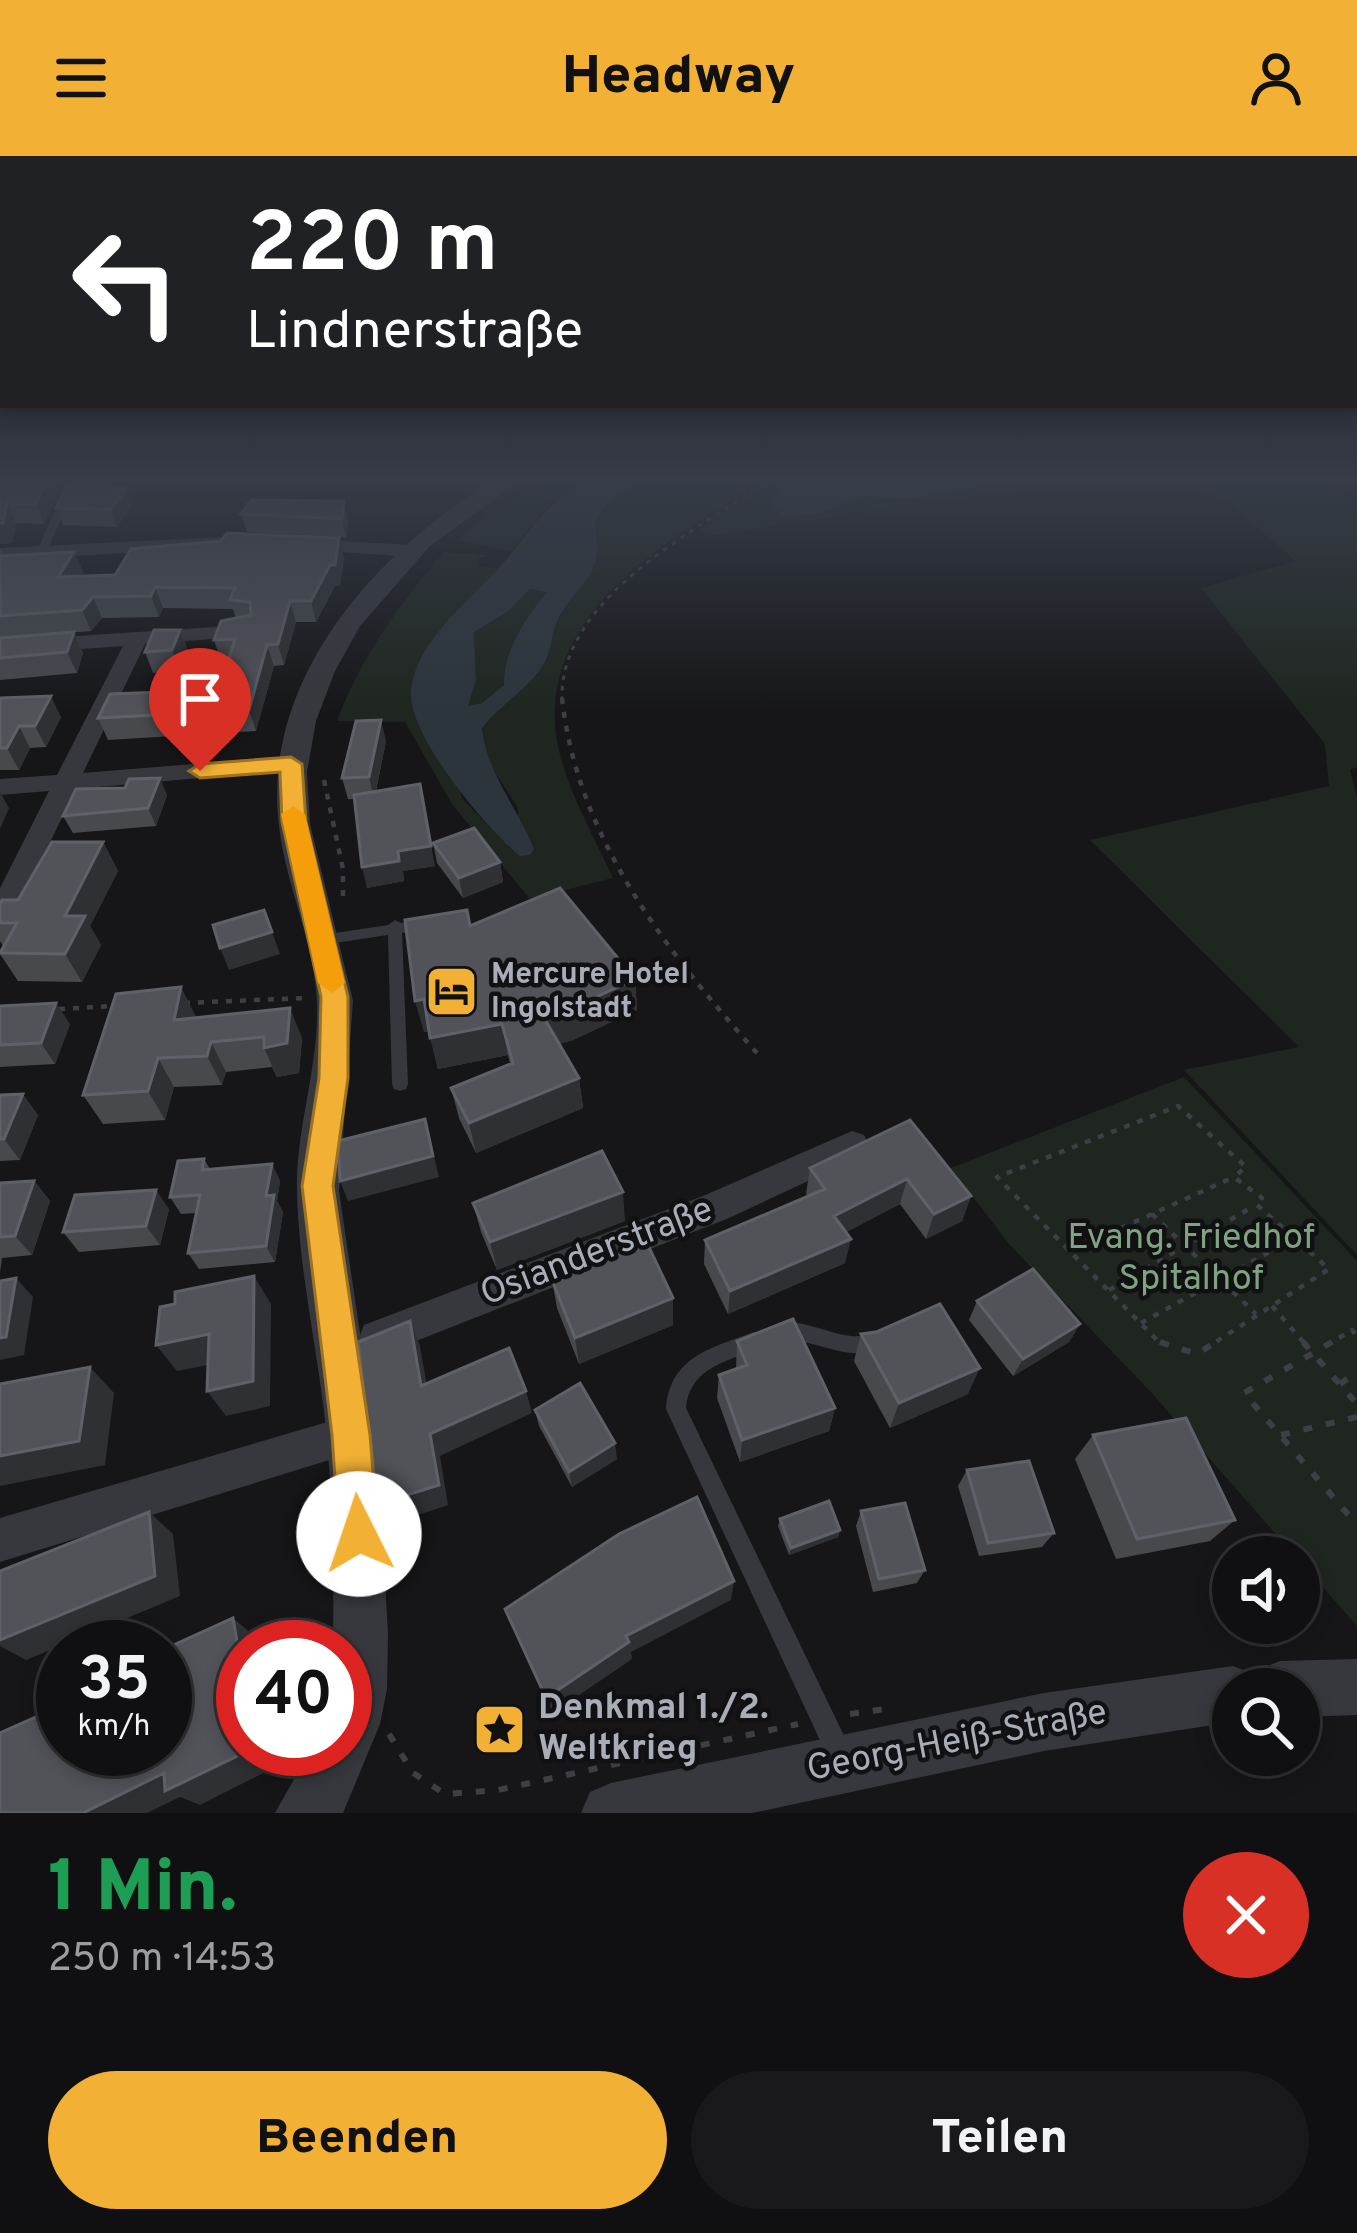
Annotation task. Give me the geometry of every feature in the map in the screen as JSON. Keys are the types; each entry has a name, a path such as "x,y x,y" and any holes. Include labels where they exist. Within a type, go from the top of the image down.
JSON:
{"street":[{"path":"360,1620 351,1435 317,1186 334,1078 334,997 294,822 291,764 314,680 356,618 405,559"},
{"path":"0,648 245,632"},
{"path":"0,916 137,639"},
{"path":"0,787 291,764"},
{"name":"Osianderstraße","path":"339,1354 716,1207 852,1145"},
{"path":"0,1540 351,1435"},
{"path":"1320,1688 1357,1688"},
{"name":"Georg-Heiß-Straße","path":"611,1813 833,1741 1044,1722 1212,1697"}],"lane":[{"path":"322,940 395,925 439,923"},
{"path":"395,925 400,1084"},
{"path":"833,1741 676,1409 674,1390 685,1373 789,1330 844,1346 866,1346 888,1338"}],"path":[{"path":"659,559 592,615 571,646 562,686 566,749 586,801 625,877 685,969 757,1052"},
{"path":"167,1004 334,997"},
{"path":"48,1009 119,1006"},
{"path":"1070,1251 1234,1177 1246,1167 1178,1106 998,1177 1141,1324 1158,1341 1197,1354 1329,1269 1256,1204"},
{"path":"1108,1290 1262,1198 1234,1177"},
{"path":"1152,1214 1257,1315"},
{"path":"1141,1324 1294,1238"},
{"path":"1272,1306 1357,1404"},
{"path":"1357,1336 1352,1330 1244,1393 1357,1525"},
{"path":"1340,1384 1357,1372"},
{"path":"1281,1435 1357,1418"},
{"path":"372,1774 413,1773 445,1794 833,1741"}],"green space":[{"path":"438,559 478,559 476,567 499,568 430,642 462,798 513,851 518,808 485,757 482,727 542,667 558,621 595,559 647,559 588,618 567,655 556,696 561,759 613,878 530,899 452,804 405,722 337,721 383,632"},
{"path":"1357,559 1357,767 1350,770 1357,797 1357,1255 1184,1070 1299,1047 1090,840 1329,786 1325,744 1201,588 1296,561"},
{"path":"530,589 548,592 517,635 507,659 504,685 482,703 467,707 476,680 474,632 509,611"},
{"name":"Evang. Friedhof Spitalhof","path":"1184,1077 1357,1261 1357,1626 1320,1584 1320,1536 1278,1536 1149,1390 1009,1244 951,1168"}],"shaded area":[{"path":"506,559 596,559 558,620 542,667 482,728 496,775 534,849 530,855 520,856 470,803 435,755 413,708 411,690 422,656 443,626","holes":["530,589 547,592 511,647 504,685 482,703 468,706 476,680 474,632 509,611"]}],"building":[{"path":"0,559 69,559 58,577 115,575 125,559 336,559 311,601 290,601 278,644 267,645 249,710 98,718 110,694 191,691 193,685 221,683 235,639 214,640 221,621 251,615 250,602 230,600 235,588 155,587 151,596 93,597 82,610 0,616"},
{"path":"154,630 180,630 172,650 145,652"},
{"path":"74,632 67,652 0,658 0,638"},
{"path":"51,696 35,726 19,726 7,748 0,748 0,698"},
{"path":"381,720 369,777 342,778 356,721"},
{"path":"160,778 148,808 63,816 76,789 125,788 129,779"},
{"path":"420,784 431,846 398,851 399,861 362,867 354,795"},
{"path":"474,828 500,862 459,878 433,843"},
{"path":"52,842 103,842 65,916 85,916 65,954 0,953 17,923 0,923 0,904 18,900"},
{"path":"560,888 635,979 543,1016 579,1078 469,1123 451,1088 513,1063 502,1024 430,1038 424,999 415,1001 405,920 467,910 470,926"},
{"path":"264,910 272,932 220,948 213,925"},
{"path":"181,987 174,1020 290,1008 287,1043 264,1048 264,1037 211,1042 207,1056 158,1058 148,1091 83,1095 116,994"},
{"path":"56,1003 41,1043 0,1045 0,1006"},
{"path":"23,1094 4,1139 0,1139 0,1095"},
{"path":"425,1119 433,1156 340,1181 338,1141"},
{"path":"910,1120 971,1196 934,1214 907,1179 834,1216 851,1239 730,1291 705,1240 825,1189 810,1168"},
{"path":"602,1151 623,1192 490,1242 473,1203"},
{"path":"204,1159 202,1170 272,1164 266,1196 274,1195 266,1246 188,1253 200,1195 170,1197 178,1161"},
{"path":"34,1181 15,1236 0,1237 0,1183"},
{"path":"156,1190 146,1226 63,1232 75,1195"},
{"path":"647,1243 673,1298 575,1338 552,1280"},
{"path":"1033,1269 1080,1324 1023,1359 977,1301"},
{"path":"254,1276 253,1381 207,1391 209,1334 156,1345 160,1307 175,1304 175,1292"},
{"path":"16,1278 6,1337 0,1338 0,1281"},
{"path":"940,1304 980,1368 899,1403 861,1334"},
{"path":"793,1319 835,1408 742,1440 719,1375 747,1365 737,1341"},
{"path":"410,1321 421,1386 509,1348 526,1391 430,1434 439,1485 378,1504 358,1342"},
{"path":"90,1367 79,1441 0,1456 0,1384"},
{"path":"580,1383 615,1443 569,1472 535,1410"},
{"path":"1186,1418 1235,1520 1137,1539 1093,1435"},
{"path":"1029,1461 1054,1533 988,1543 967,1470"},
{"path":"697,1497 734,1581 626,1636 629,1642 546,1698 505,1609 619,1534"},
{"path":"829,1501 840,1530 791,1548 780,1519"},
{"path":"905,1503 925,1570 879,1579 861,1511"},
{"path":"149,1512 155,1576 48,1620 36,1620 36,1625 0,1640 0,1571"},
{"path":"216,1626 216,1766 165,1791 164,1776 192,1776 192,1637"},
{"path":"36,1717 36,1776 158,1776 83,1813 0,1813 0,1733"}],"slow traffic":[{"path":"293,814 332,983"}],"place":[{"name":"Mercure Hotel Ingolstadt","path":"452,992"},
{"name":"Denkmal 1./2. Weltkrieg","path":"499,1730"}],"route":[{"path":"200,771 291,764 294,822 334,997 334,1078 317,1186 351,1435 359,1534"}]}
